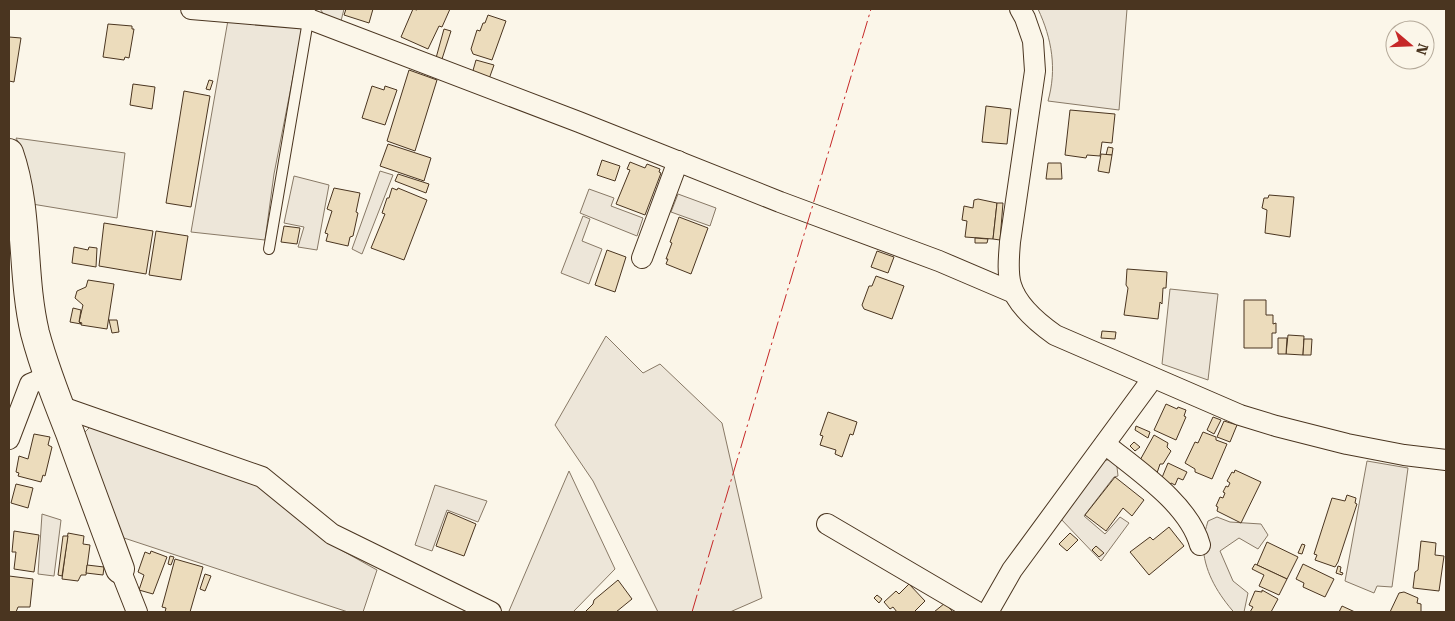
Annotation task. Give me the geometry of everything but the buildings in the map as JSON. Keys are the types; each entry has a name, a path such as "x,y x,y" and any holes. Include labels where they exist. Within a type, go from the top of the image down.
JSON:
{"street":[{"path":"190,9 310,14 780,202 938,261 1014,293"},
{"path":"1020,9 1033,41 1034,71 1010,242 1009,275 1014,293 1030,314 1055,335 1240,415 1347,444 1404,455 1446,460"},
{"path":"9,153 19,192 30,306 36,333 59,406 137,612"},
{"path":"642,258 678,161"},
{"path":"9,439 30,384 49,376"},
{"path":"988,612 1012,570 1153,378"},
{"path":"59,406 262,477 332,534 491,612"},
{"path":"1105,444 1144,475 1180,510 1196,534 1200,545"},
{"path":"827,524 976,612"}],"lane":[{"path":"269,249 310,14"}],"shaded area":[{"path":"320,9 344,9 341,21 325,16"},
{"path":"1038,9 1127,9 1119,110 1048,101 1051,89 1052,54 1047,32"},
{"path":"228,20 303,26 274,174 265,240 191,232"},
{"path":"16,138 125,153 117,218 32,204 23,152"},
{"path":"380,171 393,175 362,254 352,249"},
{"path":"294,176 329,185 317,250 298,247 304,227 284,223"},
{"path":"589,189 614,198 611,206 643,218 637,236 580,213"},
{"path":"678,194 716,208 710,226 671,212"},
{"path":"583,216 590,219 582,241 602,249 589,284 561,273"},
{"path":"1170,289 1218,294 1208,380 1162,364"},
{"path":"606,336 643,373 660,364 722,423 762,598 730,612 658,612 593,481 555,425"},
{"path":"93,424 260,486 325,541 377,570 363,612 348,612 121,537 84,433"},
{"path":"1111,459 1117,467 1118,476 1114,477 1084,516 1105,534 1120,517 1129,523 1101,561 1060,518 1103,461"},
{"path":"1367,461 1408,468 1392,587 1377,586 1374,593 1345,581"},
{"path":"569,471 615,569 573,612 509,611"},
{"path":"435,485 487,501 478,522 447,510 432,551 415,545"},
{"path":"42,514 61,520 54,576 38,574"},
{"path":"1217,517 1230,522 1261,524 1268,535 1258,549 1239,538 1220,551 1233,581 1248,593 1244,612 1234,612 1216,588 1208,572 1203,545 1208,521"}],"power":[{"path":"692,612 871,9"}]}
